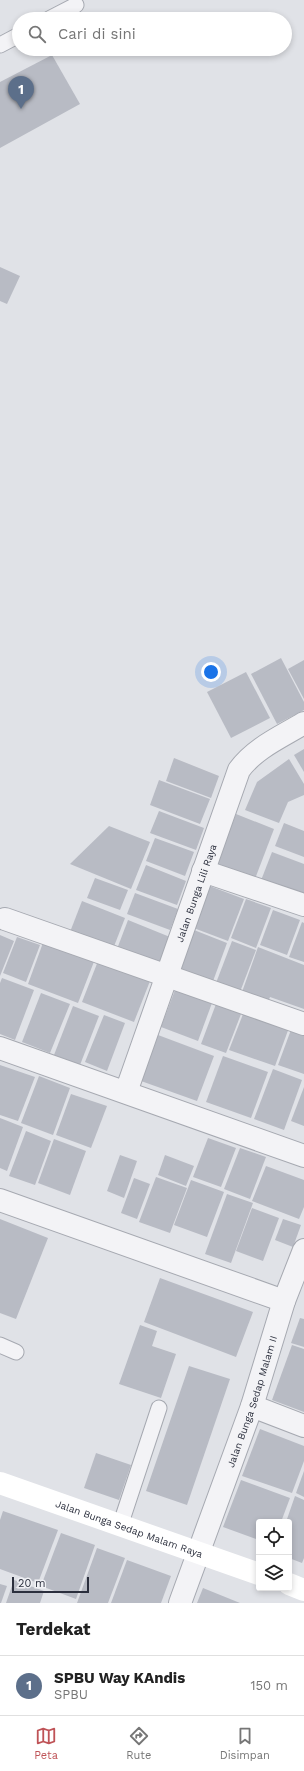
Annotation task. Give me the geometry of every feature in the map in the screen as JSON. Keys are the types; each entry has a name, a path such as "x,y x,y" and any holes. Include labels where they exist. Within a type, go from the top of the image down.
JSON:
{"street":[{"name":"Jalan Bunga Lili Raya","path":"126,1092 239,770 246,761 257,752 304,723"},
{"path":"203,871 304,905"},
{"path":"5,919 304,1024"},
{"path":"0,1048 304,1156"},
{"path":"0,1200 284,1302"},
{"name":"Jalan Bunga Sedap Malam II","path":"180,1603 252,1406 284,1302 304,1250"},
{"path":"252,1406 304,1426"},
{"name":"Jalan Bunga Sedap Malam Raya","path":"0,1483 256,1573"},
{"path":"292,1585 304,1590"}],"lane":[{"path":"63,12 76,5"},
{"path":"0,45 12,39"},
{"path":"0,1345 16,1352"},
{"path":"120,1526 159,1408"}],"building":[{"path":"53,56 80,104 0,148 0,82"},
{"path":"0,267 20,276 7,304 0,301"},
{"path":"281,658 304,702 304,710 277,724 251,674"},
{"path":"304,660 304,699 288,669"},
{"path":"246,672 270,718 231,738 207,692"},
{"path":"304,749 304,772 294,755"},
{"path":"174,758 219,776 211,798 166,781"},
{"path":"289,759 304,784 304,795 288,802 279,823 245,810 257,782"},
{"path":"159,780 210,799 200,824 150,805"},
{"path":"159,811 204,828 196,850 150,833"},
{"path":"236,814 274,829 253,884 215,869"},
{"path":"284,823 304,831 304,857 275,846"},
{"path":"109,826 150,842 131,889 70,864"},
{"path":"155,838 194,852 185,876 146,861"},
{"path":"272,852 304,864 304,894 260,883"},
{"path":"146,865 186,881 177,905 136,890"},
{"path":"95,878 128,890 120,910 87,898"},
{"path":"207,885 244,899 228,941 191,927"},
{"path":"135,893 178,909 170,930 127,914"},
{"path":"246,899 271,908 256,948 231,938"},
{"path":"82,901 125,918 113,949 70,932"},
{"path":"273,910 300,920 287,955 260,945"},
{"path":"128,920 170,937 159,965 117,949"},
{"path":"302,922 304,923 304,962 289,957"},
{"path":"194,930 227,943 212,984 179,971"},
{"path":"0,935 14,941 0,976"},
{"path":"17,937 40,945 26,982 3,973"},
{"path":"44,940 95,959 78,1003 28,984"},
{"path":"232,941 256,950 240,992 216,983"},
{"path":"258,947 304,965 304,1009 270,997 268,1002 242,992"},
{"path":"98,961 150,981 134,1022 82,1002"},
{"path":"2,978 34,990 15,1040 0,1034 0,983"},
{"path":"175,990 212,1003 198,1041 161,1027"},
{"path":"41,993 70,1004 50,1053 22,1042"},
{"path":"216,1004 241,1014 226,1053 201,1044"},
{"path":"73,1006 99,1016 80,1065 54,1055"},
{"path":"245,1009 290,1025 275,1066 229,1050"},
{"path":"104,1015 125,1023 107,1071 85,1062"},
{"path":"292,1027 304,1031 304,1074 278,1065"},
{"path":"158,1035 214,1056 197,1101 141,1081"},
{"path":"223,1056 268,1072 251,1118 206,1102"},
{"path":"0,1065 35,1077 18,1121 0,1115"},
{"path":"273,1069 302,1080 284,1130 254,1119"},
{"path":"39,1076 70,1088 53,1135 21,1123"},
{"path":"304,1087 304,1126 291,1121"},
{"path":"71,1094 107,1106 91,1148 56,1135"},
{"path":"0,1118 23,1127 7,1171 0,1168"},
{"path":"26,1131 51,1141 35,1185 9,1176"},
{"path":"208,1138 236,1148 221,1187 193,1177"},
{"path":"54,1139 86,1151 70,1195 38,1183"},
{"path":"240,1148 266,1157 250,1199 224,1189"},
{"path":"120,1155 137,1161 124,1198 107,1191"},
{"path":"165,1155 194,1166 186,1186 158,1175"},
{"path":"266,1166 304,1180 304,1207 299,1219 252,1201"},
{"path":"156,1177 187,1188 170,1233 139,1222"},
{"path":"134,1178 150,1184 137,1219 121,1213"},
{"path":"191,1180 224,1192 207,1237 174,1225"},
{"path":"227,1194 253,1203 231,1263 205,1254"},
{"path":"252,1208 279,1218 263,1261 236,1251"},
{"path":"0,1219 48,1238 16,1319 0,1313"},
{"path":"283,1219 301,1225 293,1247 275,1240"},
{"path":"160,1278 253,1312 236,1357 144,1322"},
{"path":"300,1318 304,1319 304,1347 291,1343"},
{"path":"140,1325 157,1331 152,1346 176,1354 161,1398 119,1384"},
{"path":"292,1345 304,1349 304,1412 272,1400"},
{"path":"189,1366 230,1379 187,1505 146,1491"},
{"path":"260,1429 304,1446 304,1461 292,1493 242,1476"},
{"path":"96,1453 131,1465 119,1500 84,1488"},
{"path":"304,1471 304,1497 296,1493"},
{"path":"241,1480 290,1498 282,1519 256,1519 256,1539 223,1527"},
{"path":"295,1496 304,1500 304,1558 302,1563 292,1559 292,1519 287,1519"},
{"path":"3,1511 58,1530 38,1583 0,1569 0,1520"},
{"path":"61,1533 95,1545 76,1599 41,1586"},
{"path":"97,1548 125,1558 108,1603 77,1603"},
{"path":"127,1560 171,1576 161,1603 111,1603"},
{"path":"14,1580 44,1591 40,1603 6,1603"},
{"path":"0,1584 7,1586 1,1603 0,1603"},
{"path":"203,1588 240,1603 197,1603"}],"place":[{"name":"SPBU Way KAndis","path":"21,109"}]}
